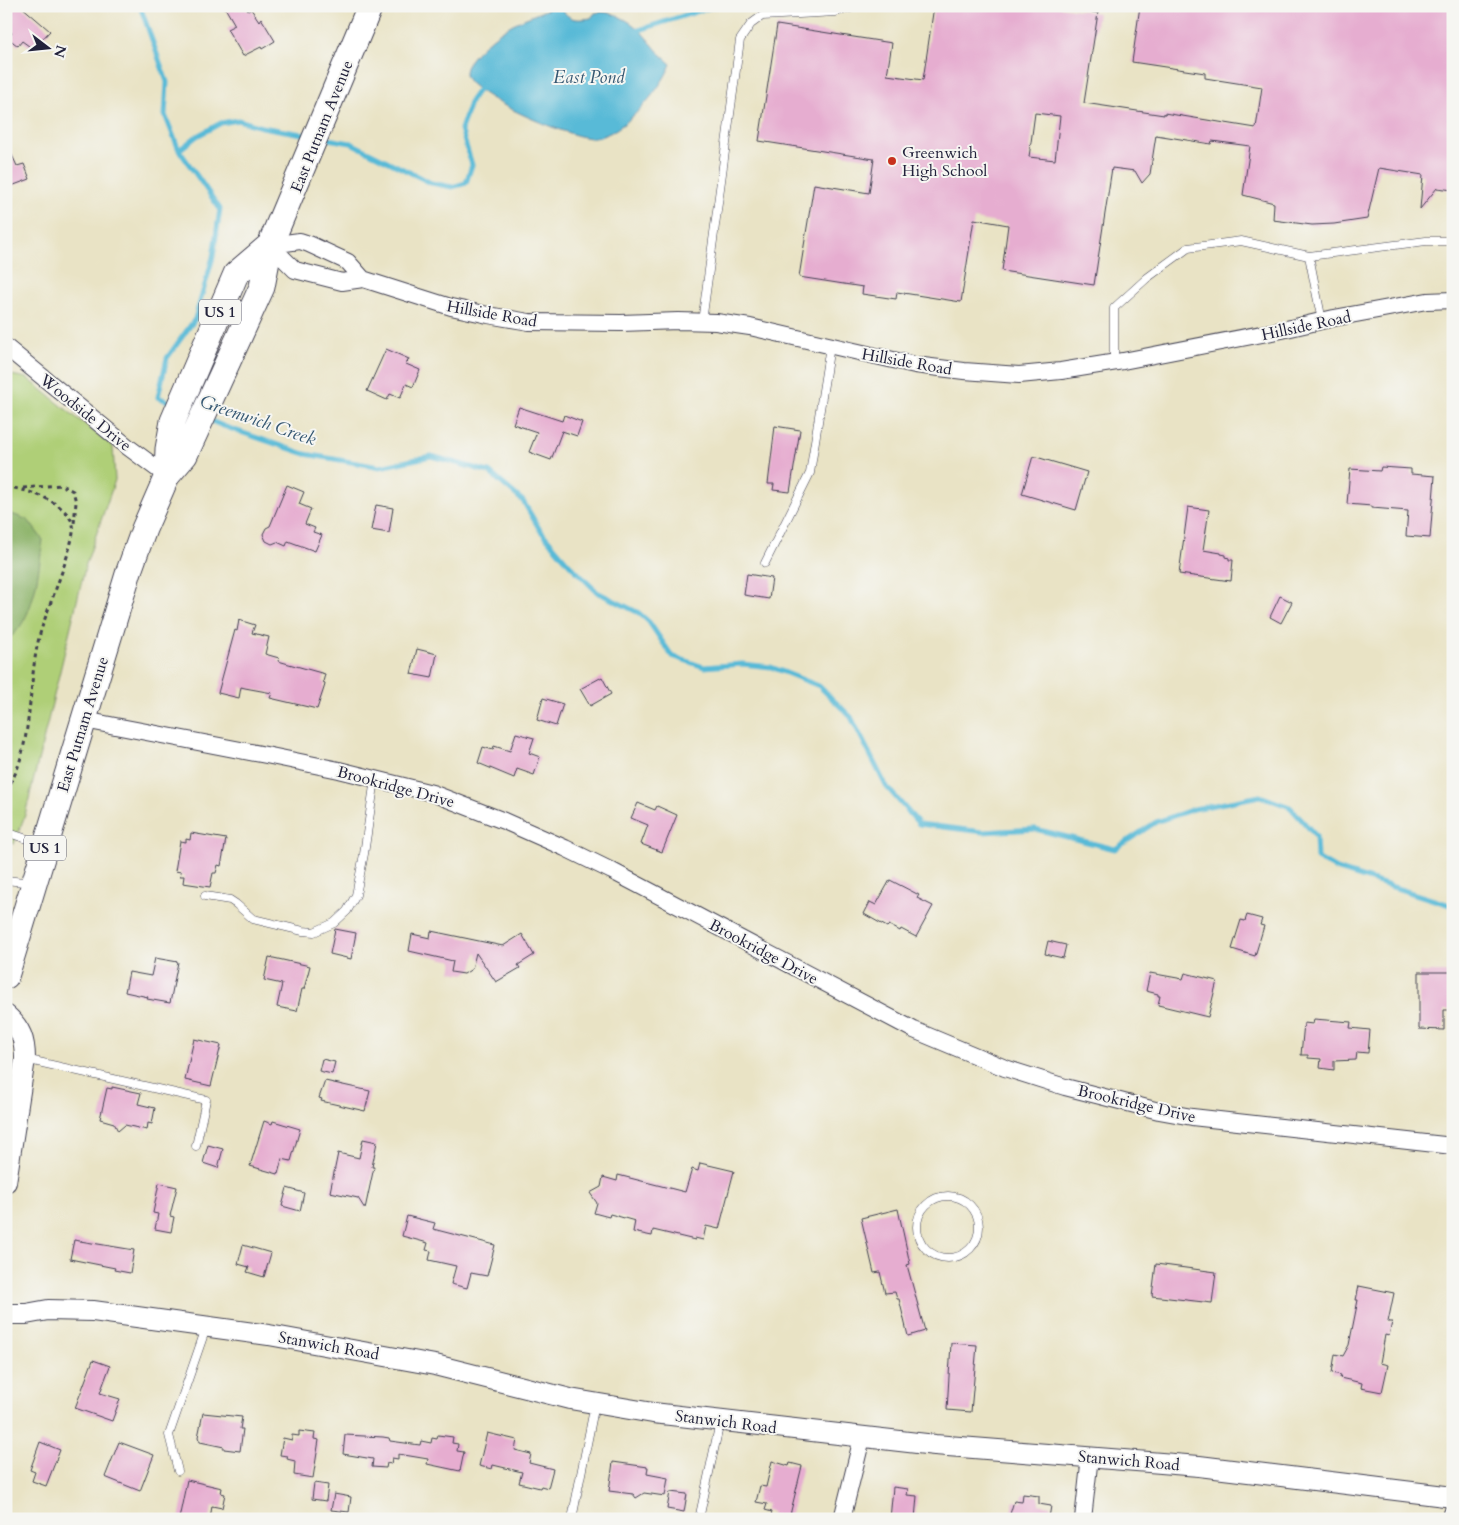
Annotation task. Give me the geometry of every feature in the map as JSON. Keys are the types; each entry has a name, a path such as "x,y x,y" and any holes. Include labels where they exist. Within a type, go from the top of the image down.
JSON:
{"main road":[{"name":"East Putnam Avenue","path":"6,976 129,571 144,530 167,476 185,455 262,287 270,245 302,173 370,6"},
{"name":"East Putnam Avenue","path":"167,476 168,449 173,421 236,274 270,245"}],"street":[{"name":"Hillside Road","path":"270,245 300,241 348,262 363,279"},
{"name":"Hillside Road","path":"270,245 295,270 342,282 363,279 451,307 529,322 702,322 750,327 916,365 1019,375 1061,371 1114,362 1322,321 1427,302 1453,300"},
{"name":"Woodside Drive","path":"6,347 128,447 167,476"},
{"name":"Brookridge Drive","path":"84,720 266,755 375,779 465,805 565,848 621,876 914,1030 1005,1068 1159,1111 1192,1117 1453,1146"},
{"path":"6,1015 23,1037 25,1046 25,1059 6,1182"},
{"name":"Stanwich Road","path":"6,1314 26,1314 48,1310 109,1312 278,1336 403,1359 595,1404 862,1438 1207,1467 1453,1497"},
{"path":"842,1519 862,1438"},
{"path":"1083,1519 1090,1456"},
{"path":"1450,1519 1453,1511"}],"lane":[{"path":"702,322 740,40 751,24 762,16 836,12 858,6"},
{"path":"1114,362 1114,308 1147,278 1188,248 1241,241 1309,256 1426,241 1453,240"},
{"path":"1309,256 1322,321"},
{"path":"765,563 810,473 830,346"},
{"path":"205,896 230,900 253,919 303,931 314,932 334,923 347,911 356,895 375,779"},
{"path":"6,832 46,846"},
{"path":"6,880 35,883"},
{"path":"25,1059 206,1100 196,1146"},
{"path":"955,1197 964,1200 971,1207 979,1224 979,1234 975,1243 961,1256 942,1258 933,1254 920,1240 918,1221 921,1212 928,1204 936,1199 955,1197"},
{"path":"178,1472 169,1435 207,1326"},
{"path":"572,1519 595,1404"},
{"path":"699,1519 720,1420"}],"path":[{"path":"6,790 14,779 21,757 39,636 69,549 74,530 76,502 73,491 61,485 54,484 20,489"},
{"path":"6,487 20,489 41,496 54,503 73,523 74,530"}],"green space":[{"path":"6,374 27,378 113,447 115,480 86,564 25,815 14,844 6,842"},
{"path":"6,512 28,520 43,540 37,581 29,609 16,632 6,640"}],"water":[{"name":"East Pond","path":"555,6 562,8 567,15 574,19 591,18 595,13 601,12 628,21 640,30 671,64 659,86 640,110 617,129 605,135 594,138 582,137 544,124 501,104 483,93 470,83 465,74 470,60 492,38 513,24"}],"building":[{"path":"6,6 21,6 50,31 33,49 22,41 18,46 8,38 12,33 6,28 8,18"},
{"path":"224,6 245,6 248,11 251,9 259,21 261,18 275,41 262,49 261,47 243,56 227,29 235,25"},
{"path":"934,6 1055,6 1098,13 1084,103 1164,115 1164,113 1256,128 1262,87 1205,78 1205,73 1132,62 1140,6 1453,6 1453,190 1437,188 1420,209 1423,175 1379,168 1367,219 1312,225 1273,220 1274,203 1243,195 1250,146 1212,141 1211,144 1156,135 1150,174 1142,183 1135,171 1112,168 1094,285 1002,271 1008,225 974,219 961,302 897,292 896,299 862,294 863,287 799,277 814,184 869,193 874,159 759,141 777,25 892,43 887,75 923,80","holes":["1035,113 1060,116 1055,160 1029,157"]},
{"path":"6,142 17,166 24,164 30,179 6,188"},
{"path":"386,349 409,359 406,364 420,370 413,387 406,384 400,398 390,394 387,400 367,391"},
{"path":"519,407 562,421 564,415 582,422 577,436 562,431 551,460 529,452 537,432 513,424"},
{"path":"775,426 800,430 790,492 773,490 774,484 768,484"},
{"path":"1033,456 1087,472 1076,510 1022,494"},
{"path":"1381,467 1411,469 1411,474 1435,476 1430,538 1406,536 1408,511 1347,504 1350,469 1380,471"},
{"path":"287,485 304,492 299,504 311,509 305,524 315,528 313,532 322,535 315,551 288,541 286,546 277,542 272,544 266,541 263,534 266,528 270,526"},
{"path":"376,505 393,508 389,533 371,530"},
{"path":"1188,507 1209,510 1203,550 1221,553 1226,555 1229,560 1233,560 1231,581 1179,574"},
{"path":"747,574 772,578 769,599 744,595"},
{"path":"1280,596 1292,602 1281,623 1270,617"},
{"path":"239,620 255,625 252,633 269,637 265,654 279,658 278,661 325,674 324,688 317,709 270,698 272,693 241,687 239,698 218,693"},
{"path":"417,649 437,654 432,678 411,674"},
{"path":"602,677 611,694 590,706 580,689"},
{"path":"543,698 563,704 556,726 537,720"},
{"path":"516,733 534,738 529,753 540,757 534,775 517,769 514,778 478,763 483,747 493,750 494,746 510,751"},
{"path":"638,803 655,810 657,806 677,815 662,852 641,844 648,825 631,818"},
{"path":"191,833 226,839 221,866 218,865 216,873 213,873 210,887 183,883 184,876 180,876 181,872 175,871 180,841 186,842 186,839 190,840"},
{"path":"890,880 919,895 917,898 933,906 916,937 901,929 900,931 889,925 887,927 864,914 870,902 876,905"},
{"path":"1247,915 1262,919 1260,925 1264,926 1255,956 1232,949 1241,920 1245,921"},
{"path":"335,929 356,933 351,959 330,954"},
{"path":"431,931 503,946 522,934 534,955 518,965 520,968 496,982 476,953 472,969 464,974 451,972 453,961 409,951 412,934 430,938"},
{"path":"1048,941 1066,945 1063,958 1045,954"},
{"path":"269,957 310,966 297,1011 277,1007 282,984 264,980"},
{"path":"155,958 178,962 170,1003 147,999 148,997 125,992 129,972 151,976"},
{"path":"1419,972 1453,972 1453,1010 1444,1010 1444,1030 1419,1029"},
{"path":"1150,973 1183,979 1185,973 1217,981 1208,1017 1158,1005 1160,996 1146,991"},
{"path":"1314,1019 1351,1022 1350,1028 1370,1030 1368,1053 1357,1052 1356,1060 1334,1061 1334,1070 1320,1068 1321,1059 1308,1058 1308,1055 1301,1055 1304,1023 1313,1024"},
{"path":"194,1039 221,1045 211,1086 185,1080"},
{"path":"322,1059 335,1062 332,1074 319,1071"},
{"path":"325,1081 370,1091 365,1111 321,1101 322,1099 319,1098"},
{"path":"112,1087 141,1093 138,1104 155,1108 152,1124 148,1123 147,1130 125,1125 118,1131 114,1123 100,1119 107,1088 112,1089"},
{"path":"264,1121 272,1124 273,1121 300,1129 291,1161 282,1159 278,1174 250,1166"},
{"path":"363,1139 377,1142 365,1209 358,1198 330,1192 338,1153 359,1158"},
{"path":"208,1145 223,1149 218,1168 203,1163"},
{"path":"700,1163 734,1171 719,1229 706,1226 703,1240 695,1238 695,1240 653,1230 652,1236 633,1232 635,1221 610,1214 609,1217 594,1213 597,1203 590,1193 601,1187 603,1177 617,1181 618,1175 685,1192 692,1169 698,1171"},
{"path":"159,1183 177,1187 170,1216 174,1217 171,1232 155,1229 158,1214 153,1213"},
{"path":"287,1188 304,1193 300,1211 282,1206"},
{"path":"898,1209 910,1264 907,1265 925,1331 908,1336 899,1299 897,1299 895,1292 885,1293 880,1272 874,1273 861,1218"},
{"path":"407,1216 435,1223 433,1229 495,1245 487,1276 471,1273 467,1288 451,1284 456,1266 429,1260 431,1251 426,1250 428,1243 402,1236"},
{"path":"74,1240 134,1250 130,1273 70,1259"},
{"path":"243,1245 271,1253 264,1277 247,1272 249,1267 238,1264"},
{"path":"1156,1264 1216,1272 1212,1303 1152,1296"},
{"path":"1359,1286 1394,1293 1388,1322 1392,1322 1389,1336 1385,1335 1380,1363 1388,1365 1382,1392 1361,1388 1362,1383 1340,1378 1341,1375 1332,1373 1335,1354 1343,1356 1349,1345"},
{"path":"951,1343 977,1345 971,1412 947,1410"},
{"path":"93,1360 110,1366 100,1393 120,1399 112,1421 75,1408"},
{"path":"203,1413 242,1417 240,1429 243,1429 240,1451 224,1449 224,1447 200,1442 198,1437"},
{"path":"299,1431 315,1433 314,1439 319,1440 313,1478 294,1475 295,1461 287,1459 288,1456 280,1455 283,1438 292,1440 292,1435 299,1436"},
{"path":"487,1433 517,1440 515,1450 531,1454 529,1463 553,1469 548,1488 519,1483 522,1472 493,1465 492,1469 479,1466"},
{"path":"345,1435 383,1437 389,1438 390,1441 420,1445 421,1441 431,1443 432,1438 437,1439 438,1435 453,1437 452,1443 458,1444 457,1451 464,1452 460,1471 427,1464 428,1459 398,1454 398,1459 392,1458 391,1464 387,1463 386,1468 372,1467 373,1459 343,1454"},
{"path":"40,1442 60,1450 46,1486 32,1481 35,1472 30,1470"},
{"path":"119,1442 154,1455 140,1491 105,1477"},
{"path":"772,1461 789,1466 790,1463 802,1466 789,1519 770,1519 772,1512 765,1510 767,1504 756,1502 760,1486 766,1487"},
{"path":"613,1462 648,1467 647,1474 668,1478 665,1496 644,1493 636,1498 633,1494 609,1491"},
{"path":"187,1480 222,1488 221,1493 225,1494 222,1508 212,1506 210,1519 179,1519"},
{"path":"314,1483 328,1485 326,1501 312,1499"},
{"path":"893,1487 908,1489 907,1495 917,1496 915,1519 890,1519"},
{"path":"670,1492 687,1494 684,1512 667,1509"},
{"path":"334,1494 351,1497 349,1512 331,1510"},
{"path":"1023,1494 1039,1496 1039,1504 1051,1506 1049,1518 1012,1519 1012,1514 1010,1514 1014,1501 1022,1502"}],"waterway":[{"name":"Greenwich Creek","path":"140,6 167,82 165,115 179,150 220,209 213,257 195,319 167,358 158,397 174,404"},
{"path":"633,32 714,6"},
{"path":"322,138 351,143 431,183 452,187 466,183 472,165 461,129 471,100 481,86"},
{"path":"179,150 197,136 221,123 238,120 262,127 308,135"},
{"name":"Greenwich Creek","path":"209,420 305,454 380,467 431,456 489,472 523,501 540,530 569,564 597,592 639,613 649,622 672,656 704,667 742,664 771,667 819,686 851,717 886,786 919,824 983,832 1035,829 1115,849 1156,822 1194,809 1260,796 1290,807 1316,836 1317,858 1336,869 1453,906"}],"place":[{"name":"Greenwich High School","path":"892,161"}]}
